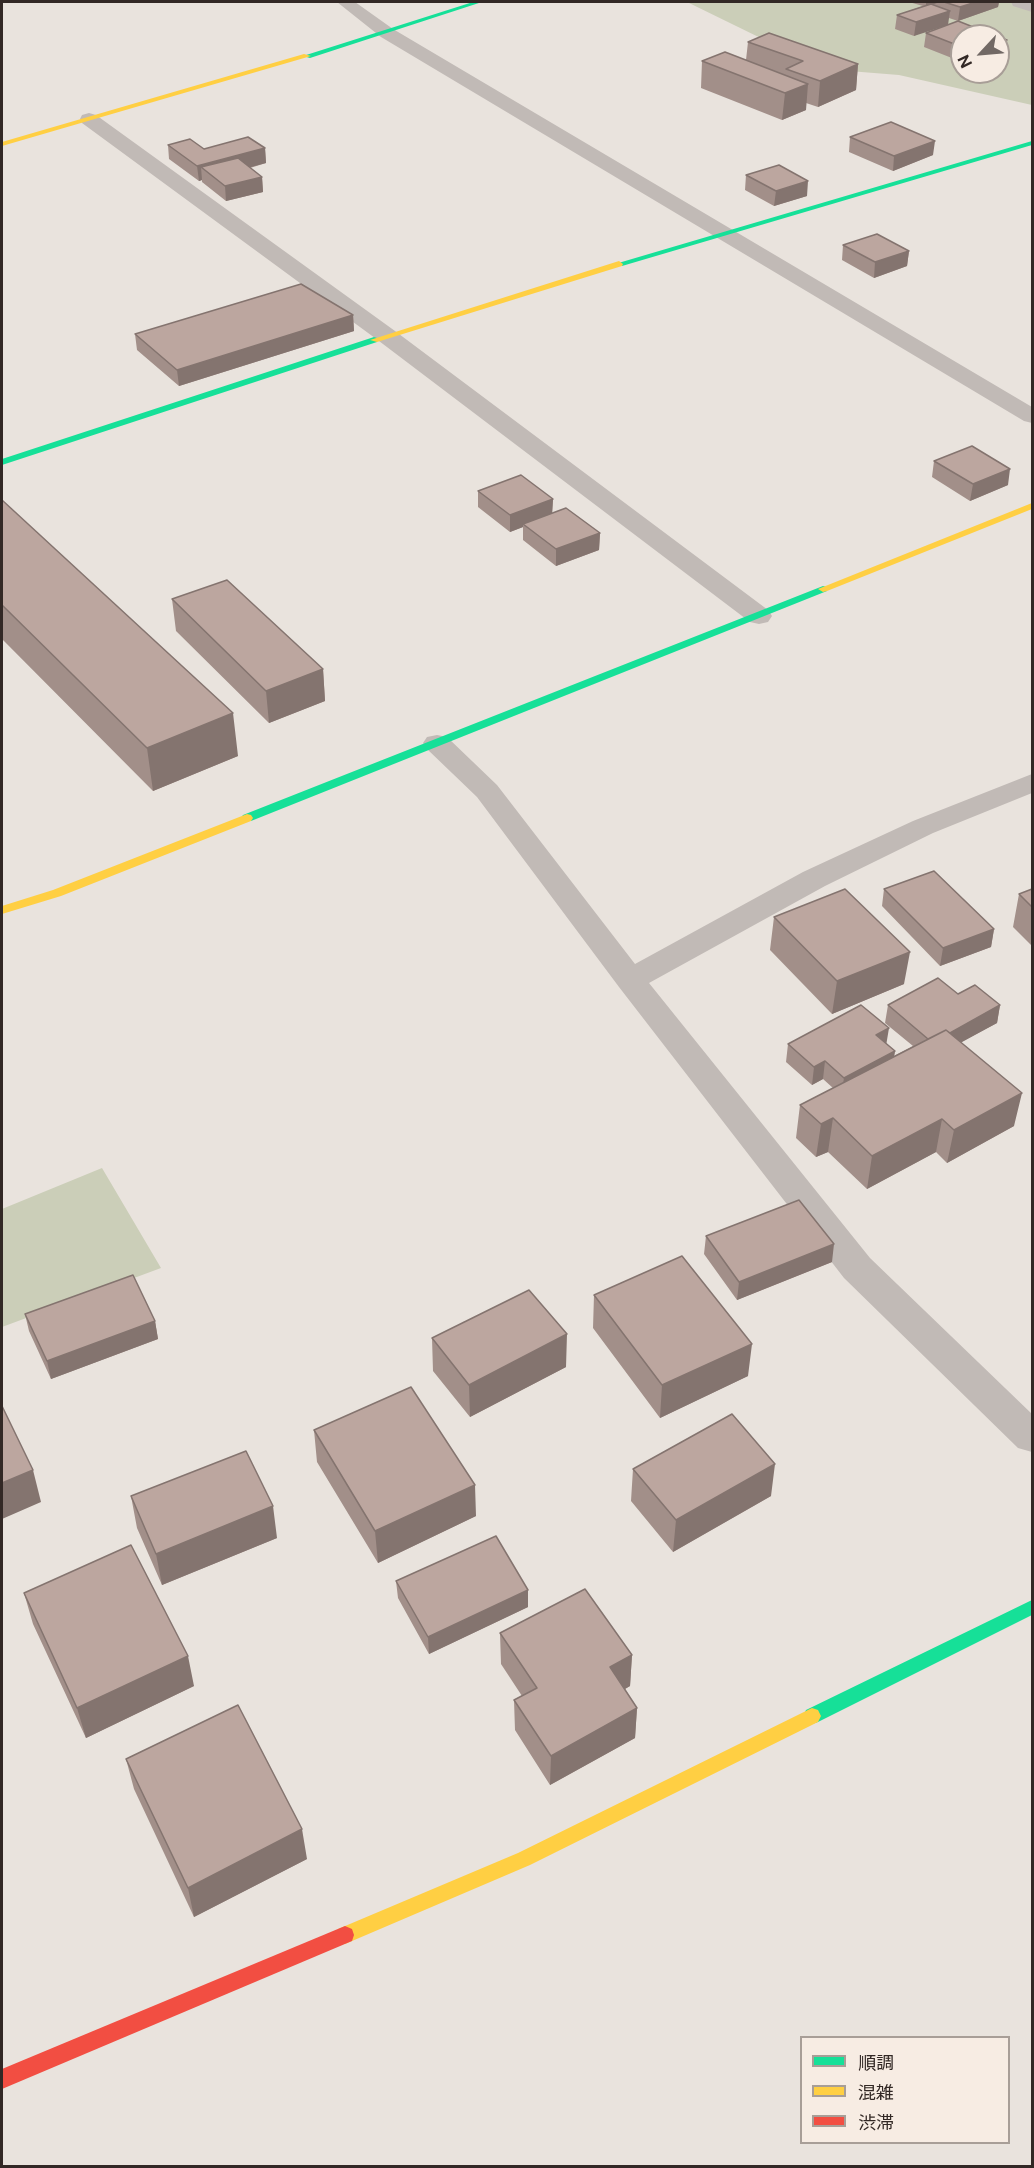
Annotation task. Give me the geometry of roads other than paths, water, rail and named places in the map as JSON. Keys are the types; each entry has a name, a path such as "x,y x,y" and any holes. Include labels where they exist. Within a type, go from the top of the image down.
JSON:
{"street":[{"path":"345,2 387,33 1032,416"},
{"path":"2,144 387,33 479,2"},
{"path":"1019,2 1032,7"},
{"path":"89,119 387,336 759,616"},
{"path":"2,462 387,336 722,232 1032,143"},
{"path":"2,910 57,893 1032,506"},
{"path":"437,743 487,791 630,980 857,1268 1032,1437"},
{"path":"630,980 814,879 923,827 1032,783"},
{"path":"2,2079 524,1859 1032,1607"}]}
